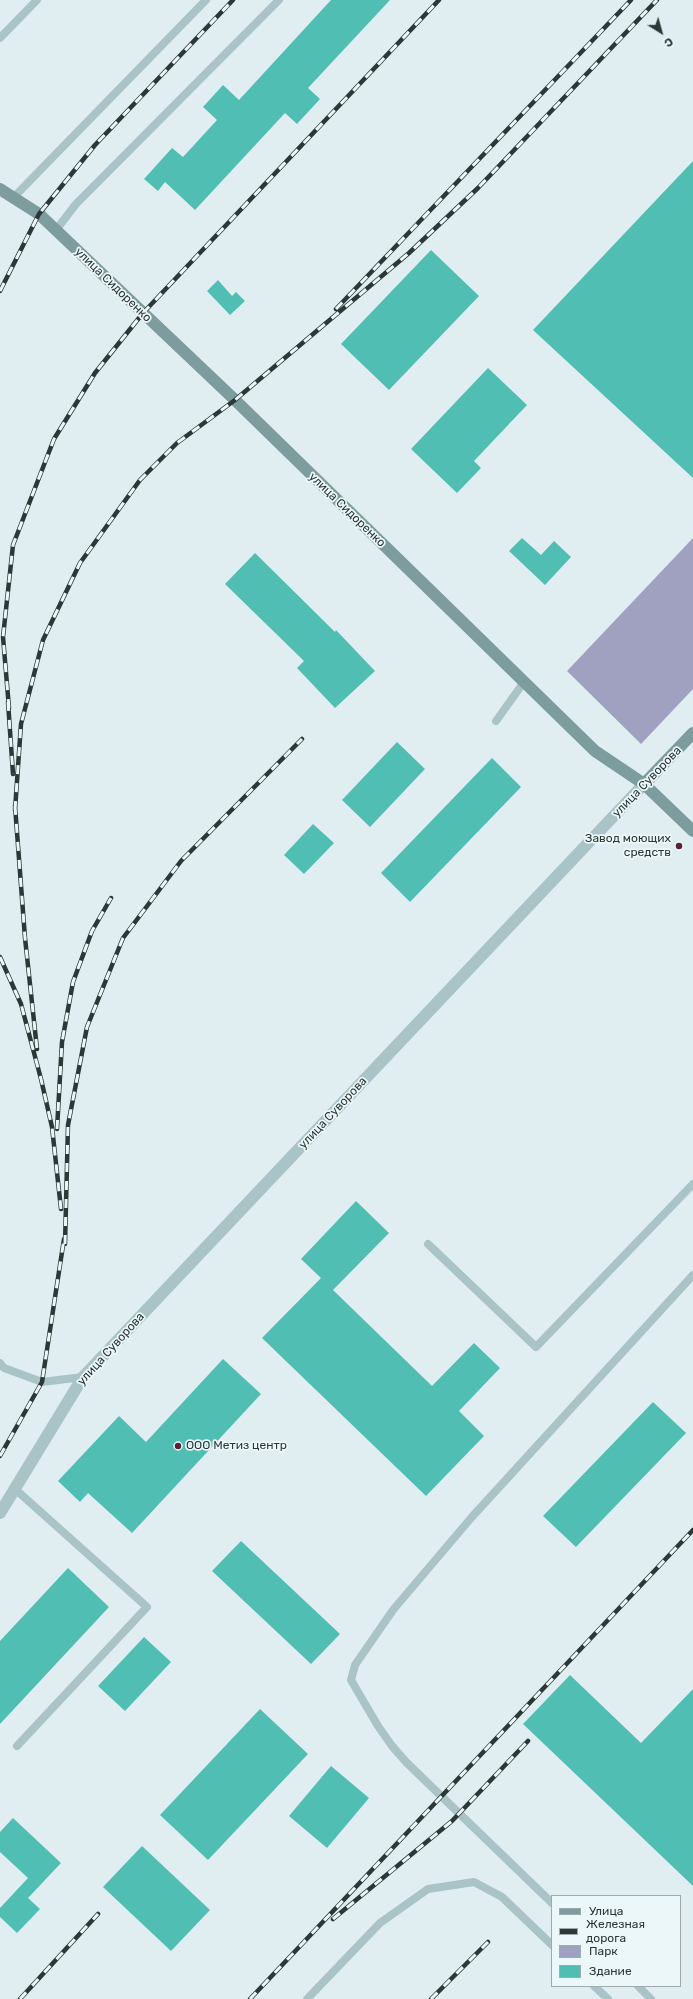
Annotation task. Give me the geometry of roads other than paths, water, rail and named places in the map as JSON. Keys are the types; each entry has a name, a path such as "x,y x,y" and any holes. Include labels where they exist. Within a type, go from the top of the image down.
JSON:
{"street":[{"name":"улица Сидоренко","path":"0,189 39,214 235,400 595,751 644,784 693,832"},
{"name":"улица Суворова","path":"0,1513 83,1377 693,733"}],"lane":[{"path":"0,38 37,0"},
{"path":"13,198 206,0"},
{"path":"56,230 76,204 279,0"},
{"path":"496,721 524,682"},
{"path":"428,1244 536,1347 693,1184"},
{"path":"551,1902 407,1763 392,1746 378,1726 351,1680 355,1665 402,1598 471,1518 693,1276"},
{"path":"0,1363 4,1368 42,1382 83,1377"},
{"path":"15,1489 147,1607 17,1746"},
{"path":"307,1999 380,1923 428,1889 474,1882 502,1897 551,1944"},
{"path":"595,1987 608,1999"},
{"path":"639,1987 652,1999"}],"railway":[{"path":"0,291 39,214 95,145 233,0"},
{"path":"9,708 3,637 13,545 54,439 95,373 143,313 439,0"},
{"path":"336,309 631,0"},
{"path":"15,810 21,724 43,640 80,563 140,480 177,443 235,400 409,253 478,188 657,0"},
{"path":"8,702 13,774"},
{"path":"65,1244 68,1125 87,1027 123,938 181,861 302,739"},
{"path":"15,806 25,938 37,1049"},
{"path":"57,1129 62,1042 73,982 92,931 111,898"},
{"path":"0,957 21,1004 41,1079 52,1127 61,1209"},
{"path":"0,1456 42,1382 64,1239"},
{"path":"250,1999 693,1530"},
{"path":"333,1919 452,1821 528,1741"},
{"path":"20,1999 98,1914"},
{"path":"431,1999 488,1942"}],"place":[{"name":"Завод моющих средств","path":"679,846"},
{"name":"ООО Метиз центр","path":"178,1446"}]}
